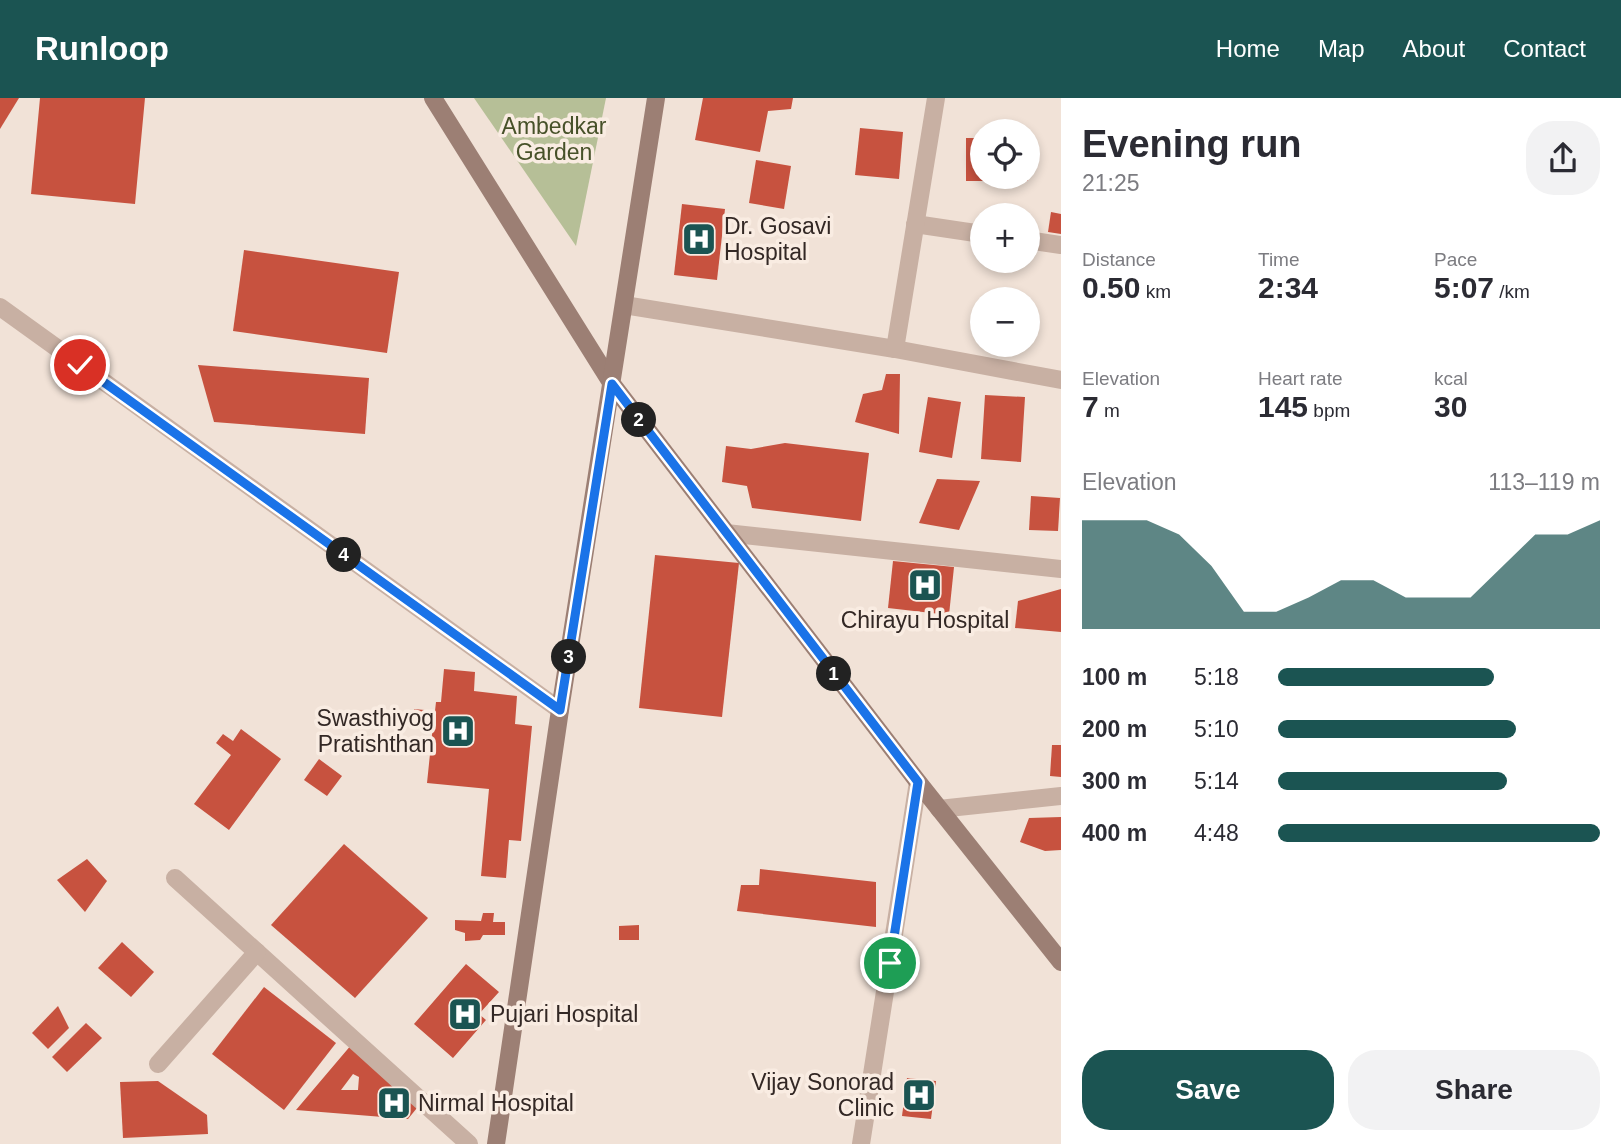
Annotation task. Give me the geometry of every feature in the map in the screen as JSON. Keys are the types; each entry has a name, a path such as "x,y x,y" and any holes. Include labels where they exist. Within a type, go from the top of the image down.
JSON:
{"street":[{"path":"433,98 612,384 918,782 1061,962"},
{"path":"496,1144 560,710 656,98"},
{"path":"895,349 936,98"},
{"path":"915,224 970,232"},
{"path":"1040,242 1061,245"},
{"path":"624,304 1061,380"},
{"path":"0,307 560,710"},
{"path":"726,533 1061,569"},
{"path":"861,1144 918,782"},
{"path":"939,809 1061,796"},
{"path":"175,877 469,1144"},
{"path":"158,1064 257,952"}],"green space":[{"name":"Ambedkar Garden","path":"474,98 606,98 576,246"}],"building":[{"path":"0,98 19,98 0,129"},
{"path":"40,98 145,98 135,204 31,194"},
{"path":"703,98 793,98 791,109 768,111 760,152 695,140"},
{"path":"860,128 903,132 899,179 855,175"},
{"path":"966,138 970,138 970,181 966,181"},
{"path":"756,160 791,166 784,209 749,203"},
{"path":"682,204 725,209 717,280 674,275"},
{"path":"1051,212 1061,214 1061,234 1048,232"},
{"path":"244,250 399,272 387,353 233,331"},
{"path":"198,365 369,378 365,434 214,422"},
{"path":"886,374 900,374 899,434 855,422 863,394 882,390"},
{"path":"985,395 1025,397 1021,462 981,459"},
{"path":"928,397 961,402 952,458 919,452"},
{"path":"785,443 869,453 861,521 752,508 747,486 722,482 726,446 751,449"},
{"path":"937,479 980,481 959,530 919,523"},
{"path":"1031,496 1060,498 1058,531 1029,530"},
{"path":"655,555 739,563 722,717 639,708"},
{"path":"893,561 954,567 949,615 888,608"},
{"path":"1061,589 1061,632 1015,628 1018,601"},
{"path":"444,669 475,672 474,691 517,696 515,724 532,726 521,841 509,840 506,878 481,876 489,789 427,783 433,725 413,723 414,709 435,711 436,702 441,702"},
{"path":"241,729 281,759 229,830 194,804 231,755 216,743 223,734 233,741"},
{"path":"1052,745 1061,745 1061,777 1050,776"},
{"path":"319,759 342,776 327,796 304,780"},
{"path":"1061,817 1061,850 1045,851 1020,842 1029,818"},
{"path":"344,844 428,918 355,998 271,925"},
{"path":"87,859 107,881 85,912 57,880"},
{"path":"760,869 876,882 876,927 737,911 741,885 759,885"},
{"path":"483,913 494,913 493,922 505,922 505,935 483,935 480,940 465,941 465,933 455,930 455,920 481,921"},
{"path":"639,925 639,940 619,940 619,926"},
{"path":"122,942 154,972 131,997 98,968"},
{"path":"466,964 499,992 479,1014 486,1020 453,1058 414,1024"},
{"path":"264,987 336,1043 284,1110 212,1054"},
{"path":"58,1006 69,1028 48,1049 32,1033"},
{"path":"86,1023 102,1038 67,1072 52,1057"},
{"path":"352,1044 421,1103 408,1119 296,1110","holes":["353,1074 359,1077 358,1090 341,1090"]},
{"path":"907,1078 936,1081 931,1119 902,1116"},
{"path":"158,1081 207,1115 208,1134 123,1138 120,1082"}],"place":[{"name":"Dr. Gosavi Hospital","path":"699,239"},
{"name":"Chirayu Hospital","path":"925,585"},
{"name":"Swasthiyog Pratishthan","path":"458,731"},
{"name":"Pujari Hospital","path":"465,1014"},
{"name":"Vijay Sonorad Clinic","path":"919,1095"},
{"name":"Nirmal Hospital","path":"394,1103"}],"route":[{"path":"80,365 560,710 612,384 918,782 890,963"}]}
